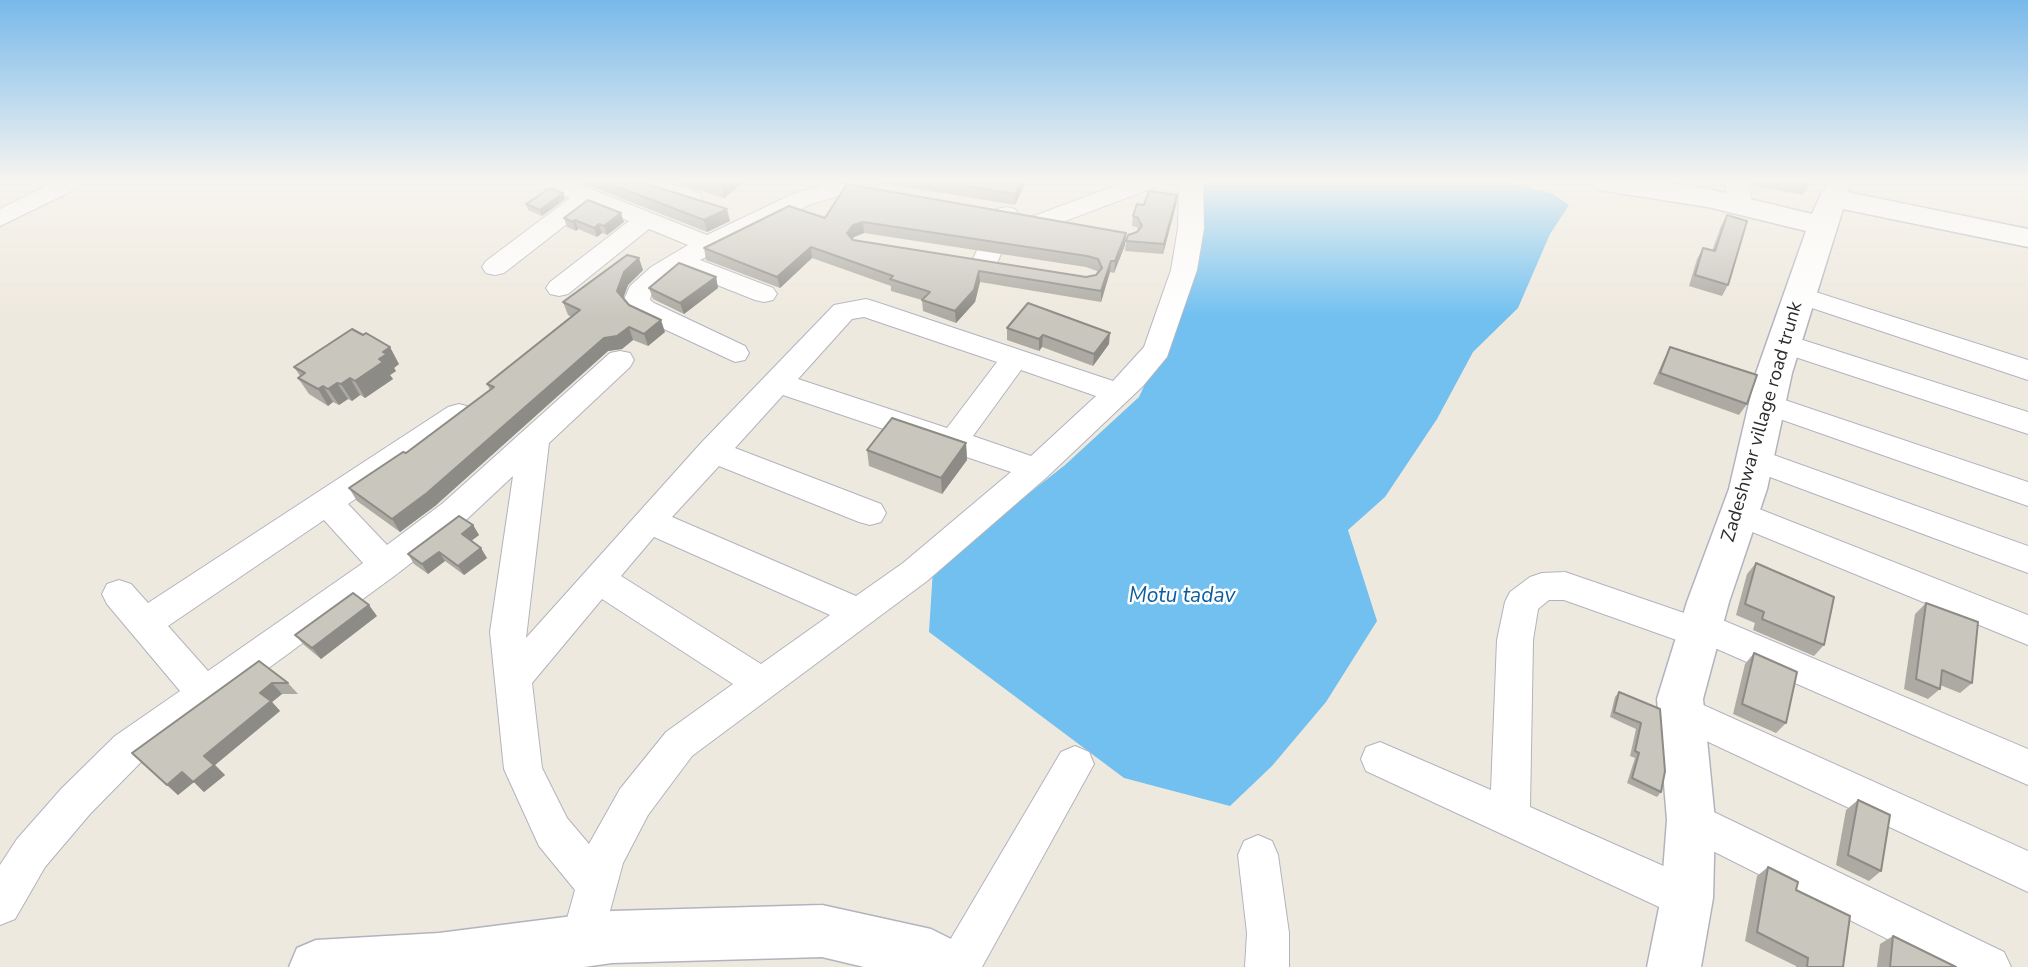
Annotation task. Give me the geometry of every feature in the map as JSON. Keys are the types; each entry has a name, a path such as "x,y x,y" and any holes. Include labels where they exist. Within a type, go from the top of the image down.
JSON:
{"street":[{"path":"495,267 547,227"},
{"path":"559,288 637,227"},
{"path":"667,227 708,244"},
{"path":"735,354 661,318 636,302 639,292 678,261 742,227"},
{"path":"957,259 996,265 1003,227"},
{"path":"583,940 604,858 634,802 679,744 915,572 1036,469 1118,393 1157,350 1184,270 1191,227"},
{"name":"Zadeshwar village road trunk","path":"1674,967 1687,898 1691,820 1680,699 1739,513 1784,343 1823,227"},
{"path":"1965,227 2028,239"},
{"path":"678,261 764,294"},
{"path":"1800,295 2028,370"},
{"path":"513,679 712,451 845,311 854,307 866,308 1118,393"},
{"path":"1784,343 2028,423"},
{"path":"953,441 1015,358"},
{"path":"0,904 31,853 76,801 129,748 385,565 454,512 620,360"},
{"path":"778,382 1036,469"},
{"path":"1767,404 2028,494"},
{"path":"145,623 459,414"},
{"path":"534,439 508,632 523,769 553,832 597,885"},
{"path":"712,451 870,513"},
{"path":"1754,459 2028,560"},
{"path":"327,502 385,565"},
{"path":"1739,513 2028,630"},
{"path":"649,521 861,613"},
{"path":"598,579 763,684"},
{"path":"1510,818 1515,640 1522,602 1542,587 1565,586 1700,630 2028,767"},
{"path":"119,594 205,694"},
{"path":"1681,711 2028,872"},
{"path":"1380,759 1687,898"},
{"path":"316,967 439,960 612,937 822,931 941,964 1075,764"},
{"path":"1691,820 1989,967"},
{"path":"1258,855 1268,933 1267,967"}],"water":[{"name":"Motu tadav","path":"1194,227 1555,227 1518,308 1473,352 1437,419 1385,497 1348,530 1377,621 1326,702 1272,766 1230,806 1124,778 929,632 933,569 1065,465 1139,397 1180,310"}],"building":[{"path":"746,227 851,227 847,233 853,240 1086,277 1096,275 1102,268 1098,259 897,227 1093,227 1126,233 1115,261 1111,261 1101,291 979,271 974,290 955,311 922,300 930,292 811,247 777,277 704,248"},
{"path":"1141,227 1168,227 1164,244 1126,241 1128,235"},
{"path":"1723,227 1745,227 1728,285 1695,275 1703,248 1715,251"},
{"path":"627,255 639,258 624,272 617,291 629,305 661,320 644,334 629,327 617,336 604,338 427,493 392,519 349,488 403,452 406,453 494,387 487,384 580,310 563,302"},
{"path":"679,263 716,277 680,303 649,288"},
{"path":"1028,303 1110,333 1094,354 1043,335 1039,339 1007,328"},
{"path":"352,329 363,335 366,333 390,347 383,352 387,354 379,359 383,362 355,381 350,378 328,389 323,386 318,389 298,378 305,373 294,367"},
{"path":"1670,347 1757,375 1747,404 1660,373"},
{"path":"892,418 966,443 941,478 867,450"},
{"path":"459,516 473,525 462,534 481,548 458,566 439,552 422,564 408,554"},
{"path":"1756,563 1834,597 1824,645 1762,619 1764,612 1745,604"},
{"path":"353,593 369,605 312,648 295,635"},
{"path":"1926,603 1978,622 1972,683 1942,670 1940,689 1916,679"},
{"path":"1754,653 1797,672 1786,723 1742,704"},
{"path":"259,661 288,683 272,683 260,693 271,701 204,756 214,765 193,782 182,772 167,785 132,753"},
{"path":"1619,692 1660,709 1665,771 1661,792 1632,778 1639,753 1635,751 1641,723 1614,712"},
{"path":"1858,800 1890,815 1881,871 1848,855"},
{"path":"1768,867 1798,882 1796,890 1850,916 1843,967 1807,967 1808,958 1757,932"},
{"path":"1893,936 1956,967 1890,967"}]}
